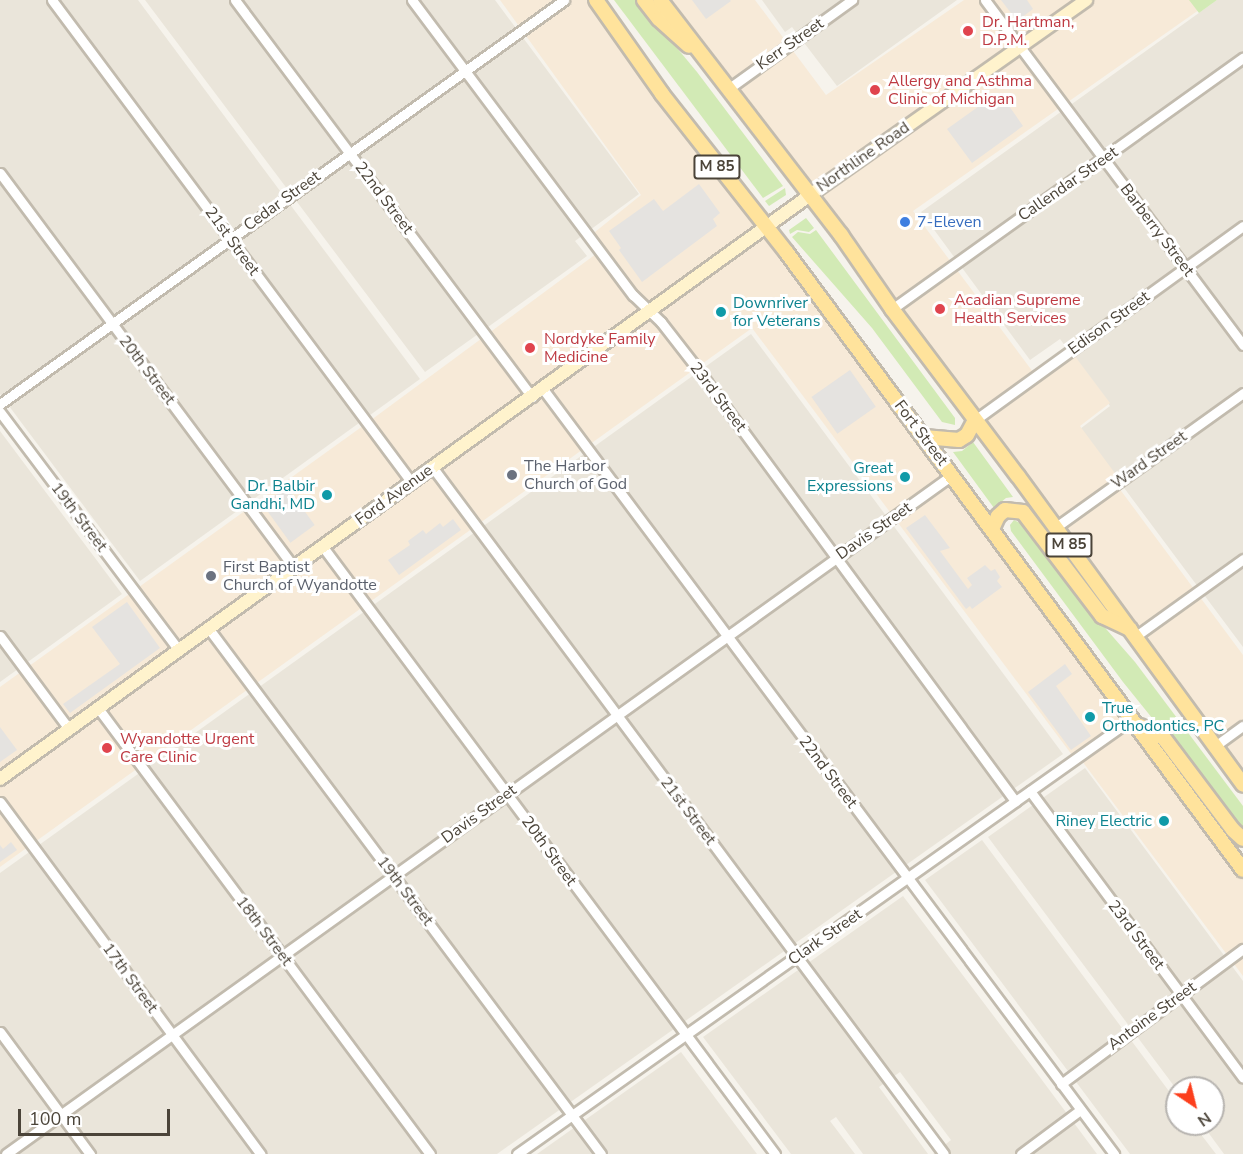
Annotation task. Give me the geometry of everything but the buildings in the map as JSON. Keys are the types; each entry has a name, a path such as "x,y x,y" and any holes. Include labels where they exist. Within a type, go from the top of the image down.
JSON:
{"main road":[{"name":"Fort Street","path":"596,0 662,94 767,228 924,437 1243,870"},
{"path":"644,0 677,37 700,54"},
{"name":"M 85","path":"660,0 810,195 892,309 1134,633 1243,785"},
{"name":"Northline Road","path":"789,211 1086,0"},
{"name":"Ford Avenue","path":"0,779 789,211"},
{"path":"924,437 959,440 967,435 975,420"},
{"path":"992,529 998,516 1005,510 1023,512 1102,616 1134,633"},
{"path":"1135,722 1163,737 1233,830 1243,839"}],"street":[{"name":"21st Street","path":"52,0 412,483"},
{"name":"22nd Street","path":"235,0 532,397"},
{"name":"23rd Street","path":"412,0 633,294 690,359 1015,801"},
{"name":"Cedar Street","path":"0,404 564,0"},
{"name":"Kerr Street","path":"728,89 852,0"},
{"name":"Barberry Street","path":"985,0 1243,345"},
{"name":"Callendar Street","path":"892,309 1243,58"},
{"name":"20th Street","path":"0,173 294,568"},
{"name":"Edison Street","path":"975,420 1243,226"},
{"name":"22nd Street","path":"543,389 1114,1154"},
{"name":"Ward Street","path":"1056,527 1243,393"},
{"name":"19th Street","path":"0,412 179,650"},
{"name":"21st Street","path":"433,468 944,1154"},
{"name":"Davis Street","path":"6,1154 952,475"},
{"name":"20th Street","path":"322,547 775,1154"},
{"path":"1134,633 1243,559"},
{"name":"19th Street","path":"209,629 601,1154"},
{"path":"0,636 69,729"},
{"name":"18th Street","path":"98,708 430,1154"},
{"name":"Clark Street","path":"517,1154 1015,801 1135,722"},
{"path":"1215,746 1243,726"},
{"name":"23rd Street","path":"1030,791 1243,1078"},
{"name":"17th Street","path":"0,802 260,1154"},
{"name":"Antoine Street","path":"1061,1084 1243,949"},
{"path":"0,1032 90,1154"},
{"path":"1021,1154 1080,1110"}],"shaded area":[{"path":"0,0 138,0 420,379 140,581 0,394"},
{"path":"145,0 495,0 639,194 575,241 587,256 425,372"},
{"path":"500,0 596,0 1243,869 1243,976 1079,757 1075,759 752,328 0,867 0,687 367,423 600,251 590,236 641,195"},
{"path":"660,0 755,0 826,95 964,0 1213,0 913,211 1036,376 1071,351 1110,403 1080,426 1120,480 1116,484 1243,655 1243,785"},
{"path":"692,0 730,0 731,1 706,19"},
{"path":"762,0 957,0 837,86 792,27 785,32"},
{"path":"1001,0 1027,0 1033,9 1017,21"},
{"path":"1217,0 1243,0 1243,647 1080,429 1110,406 1060,339 1030,360 921,212"},
{"path":"996,94 999,98 1002,96 1023,126 972,163 947,129"},
{"path":"699,184 720,213 713,219 717,226 642,282 619,250 621,248 609,231 654,199 663,211"},
{"path":"751,334 1063,754 497,1154 0,1154 0,873"},
{"path":"850,370 876,407 837,434 811,397"},
{"path":"0,431 122,594 0,682"},
{"path":"287,487 315,525 290,543 263,505"},
{"path":"925,515 950,548 940,551 968,589 972,585 967,578 985,565 991,571 995,569 1000,577 997,581 1002,587 972,609 970,606 966,609 906,528"},
{"path":"453,519 461,530 399,575 388,560 410,545 408,541 423,530 426,534 440,523 443,527"},
{"path":"127,602 160,648 70,713 63,704 120,664 92,627"},
{"path":"1065,664 1072,674 1056,686 1091,736 1071,750 1028,692"},
{"path":"0,727 17,750 0,762"},
{"path":"1085,768 1243,981 1243,1154 1224,1154 1211,1136 1225,1136 1225,1076 1167,1076 988,837"},
{"path":"982,840 1165,1086 1165,1136 1202,1136 1216,1154 1130,1154 925,880"},
{"path":"11,842 17,850 0,862 0,845 3,849"},
{"path":"903,896 1097,1154 933,1154 951,1140 900,1072 879,1087 928,1154 863,1154 836,1117 830,1121 855,1154 791,1154 703,1037"},
{"path":"681,1052 757,1154 537,1154"}],"green space":[{"path":"614,0 637,0 697,72 783,186 763,198"},
{"path":"1189,0 1217,0 1199,13"},
{"path":"785,188 786,195 769,206 765,201"},
{"path":"806,218 814,228 809,232 797,230 790,234 789,230"},
{"path":"816,230 955,418 955,425 942,422 872,328 792,237 798,232 810,234"},
{"path":"973,442 1013,497 1006,498 994,508 953,452 962,451"},
{"path":"1014,520 1026,526 1100,622 1135,662 1243,806 1243,827 1236,822 1123,682 1011,531 1010,525"}],"place":[{"name":"Dr. Hartman, D.P.M.","path":"968,31"},
{"name":"Allergy and Asthma Clinic of Michigan","path":"875,90"},
{"name":"7-Eleven","path":"905,222"},
{"name":"Acadian Supreme Health Services","path":"940,309"},
{"name":"Downriver for Veterans","path":"721,312"},
{"name":"Nordyke Family Medicine","path":"530,348"},
{"name":"The Harbor Church of God","path":"512,475"},
{"name":"Great Expressions","path":"905,477"},
{"name":"Dr. Balbir Gandhi, MD","path":"327,495"},
{"name":"First Baptist Church of Wyandotte","path":"211,576"},
{"name":"True Orthodontics, PC","path":"1090,717"},
{"name":"Wyandotte Urgent Care Clinic","path":"107,748"},
{"name":"Riney Electric","path":"1164,821"}]}
